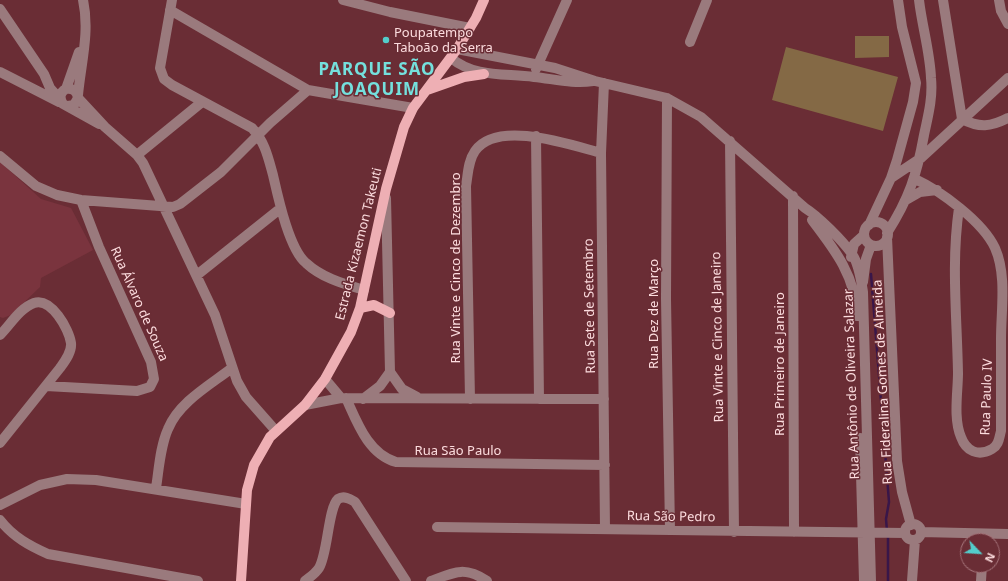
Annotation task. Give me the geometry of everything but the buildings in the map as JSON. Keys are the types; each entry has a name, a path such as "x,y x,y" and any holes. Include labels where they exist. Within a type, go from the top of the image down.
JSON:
{"main road":[{"name":"Estrada Kizaemon Takeuti","path":"241,581 246,504 249,480 254,465 260,452 276,431 305,405 325,379 350,332 360,308 386,189 395,153 404,128 413,108 454,54 470,28 484,0"},
{"path":"427,90 464,77 484,74"},
{"path":"360,308 374,305 390,313"}],"street":[{"path":"0,72 32,88 64,97 74,105 78,96 85,39 85,9 83,0"},
{"path":"343,0 390,12 470,28"},
{"path":"534,77 537,64 567,0"},
{"path":"690,42 706,0"},
{"path":"849,275 849,265 854,244 864,235 891,178 901,148 916,83 902,26 898,0"},
{"path":"831,244 856,255 863,252 870,245 881,245 906,200 915,179 921,158 932,95 930,65 919,0"},
{"path":"943,0 962,119"},
{"path":"999,0 1001,11 1008,24"},
{"path":"364,290 341,283 320,274 305,263 293,241 281,208 265,145 252,128 202,102 168,82 161,75 160,68 171,5 308,90 413,108"},
{"path":"0,9 42,72 50,88 105,127 137,155 149,173 197,275 226,343 232,368 246,397 276,431"},
{"path":"64,97 85,39"},
{"name":"Rua Antônio de Oliveira Salazar","path":"454,54 537,64 599,82 667,98 701,117 730,141 805,208 814,214 852,254 860,275 863,292 866,533 864,581"},
{"name":"Rua Antônio de Oliveira Salazar","path":"454,54 464,67 484,74 534,77 571,82 599,82"},
{"path":"32,88 40,79 42,72"},
{"path":"891,178 921,158 1008,78"},
{"name":"Rua Sete de Setembro","path":"599,82 605,529"},
{"path":"64,97 74,90 105,127"},
{"path":"0,156 36,186 46,192 81,200 173,207 180,204 221,172 259,136 270,123 308,90"},
{"name":"Rua Dez de Março","path":"667,98 666,299 670,530"},
{"path":"137,155 202,102"},
{"path":"962,119 976,126 984,126 992,125 1008,118"},
{"path":"536,136 536,268 539,399"},
{"name":"Rua Vinte e Cinco de Dezembro","path":"470,399 466,186 470,158 484,142 496,137 536,136 601,153"},
{"name":"Rua Vinte e Cinco de Janeiro","path":"730,141 734,532"},
{"path":"906,200 920,192 934,188 925,177 921,158"},
{"name":"Rua Paulo IV","path":"915,179 934,188 959,208 983,230 996,252 1000,263 1004,339 1001,431 999,442 988,452 976,453 966,447 960,435 958,422 958,372 954,283 955,236 959,208"},
{"path":"386,189 390,313 390,372 402,389 417,397"},
{"name":"Rua Primeiro de Janeiro","path":"792,196 794,532"},
{"name":"Rua Álvaro de Souza","path":"46,386 137,391 150,387 154,379 151,362 99,247 81,200"},
{"path":"197,275 281,208"},
{"name":"Rua Antônio de Oliveira Salazar","path":"805,208 811,219 831,244 849,275 855,291 866,533 871,581"},
{"path":"869,225 879,223 885,227 887,235"},
{"path":"863,292 864,274 870,245 864,235"},
{"name":"Rua Fideralina Gomes de Almeida","path":"887,235 897,461 902,492 905,530"},
{"path":"0,443 60,368 70,348 68,335 53,308 44,303 35,302 20,313 1,332"},
{"path":"156,488 163,444 174,416 232,368"},
{"path":"363,399 380,386 390,372"},
{"name":"Rua São Paulo","path":"325,379 344,398 360,428 380,455 396,462 605,465"},
{"path":"305,405 344,398 363,399 417,397 470,399 604,399"},
{"path":"0,505 40,485 67,479 96,480 156,488 246,504"},
{"path":"305,581 319,568 323,559 333,508 338,500 343,497 349,498 355,502 406,581"},
{"path":"0,520 13,534 31,546 48,554 198,581"},
{"path":"912,581 918,536 918,526 905,530 909,540 918,536 960,537"},
{"name":"Rua São Pedro","path":"437,527 866,533 884,533 905,530"},
{"path":"431,581 456,572 468,571 487,581"}],"shaded area":[{"path":"855,36 889,36 889,57 855,58"},
{"path":"786,47 898,77 883,131 772,100"},
{"path":"0,162 41,199 71,208 93,250 41,278 40,287 11,315 3,318 0,317"}],"waterway":[{"path":"871,274 889,502 886,519 887,531"},
{"path":"888,536 888,581"}],"place":[{"name":"Poupatempo Taboão da Serra","path":"386,40"}],"district":[{"name":"PARQUE SÃO JOAQUIM","path":"377,80"}]}
